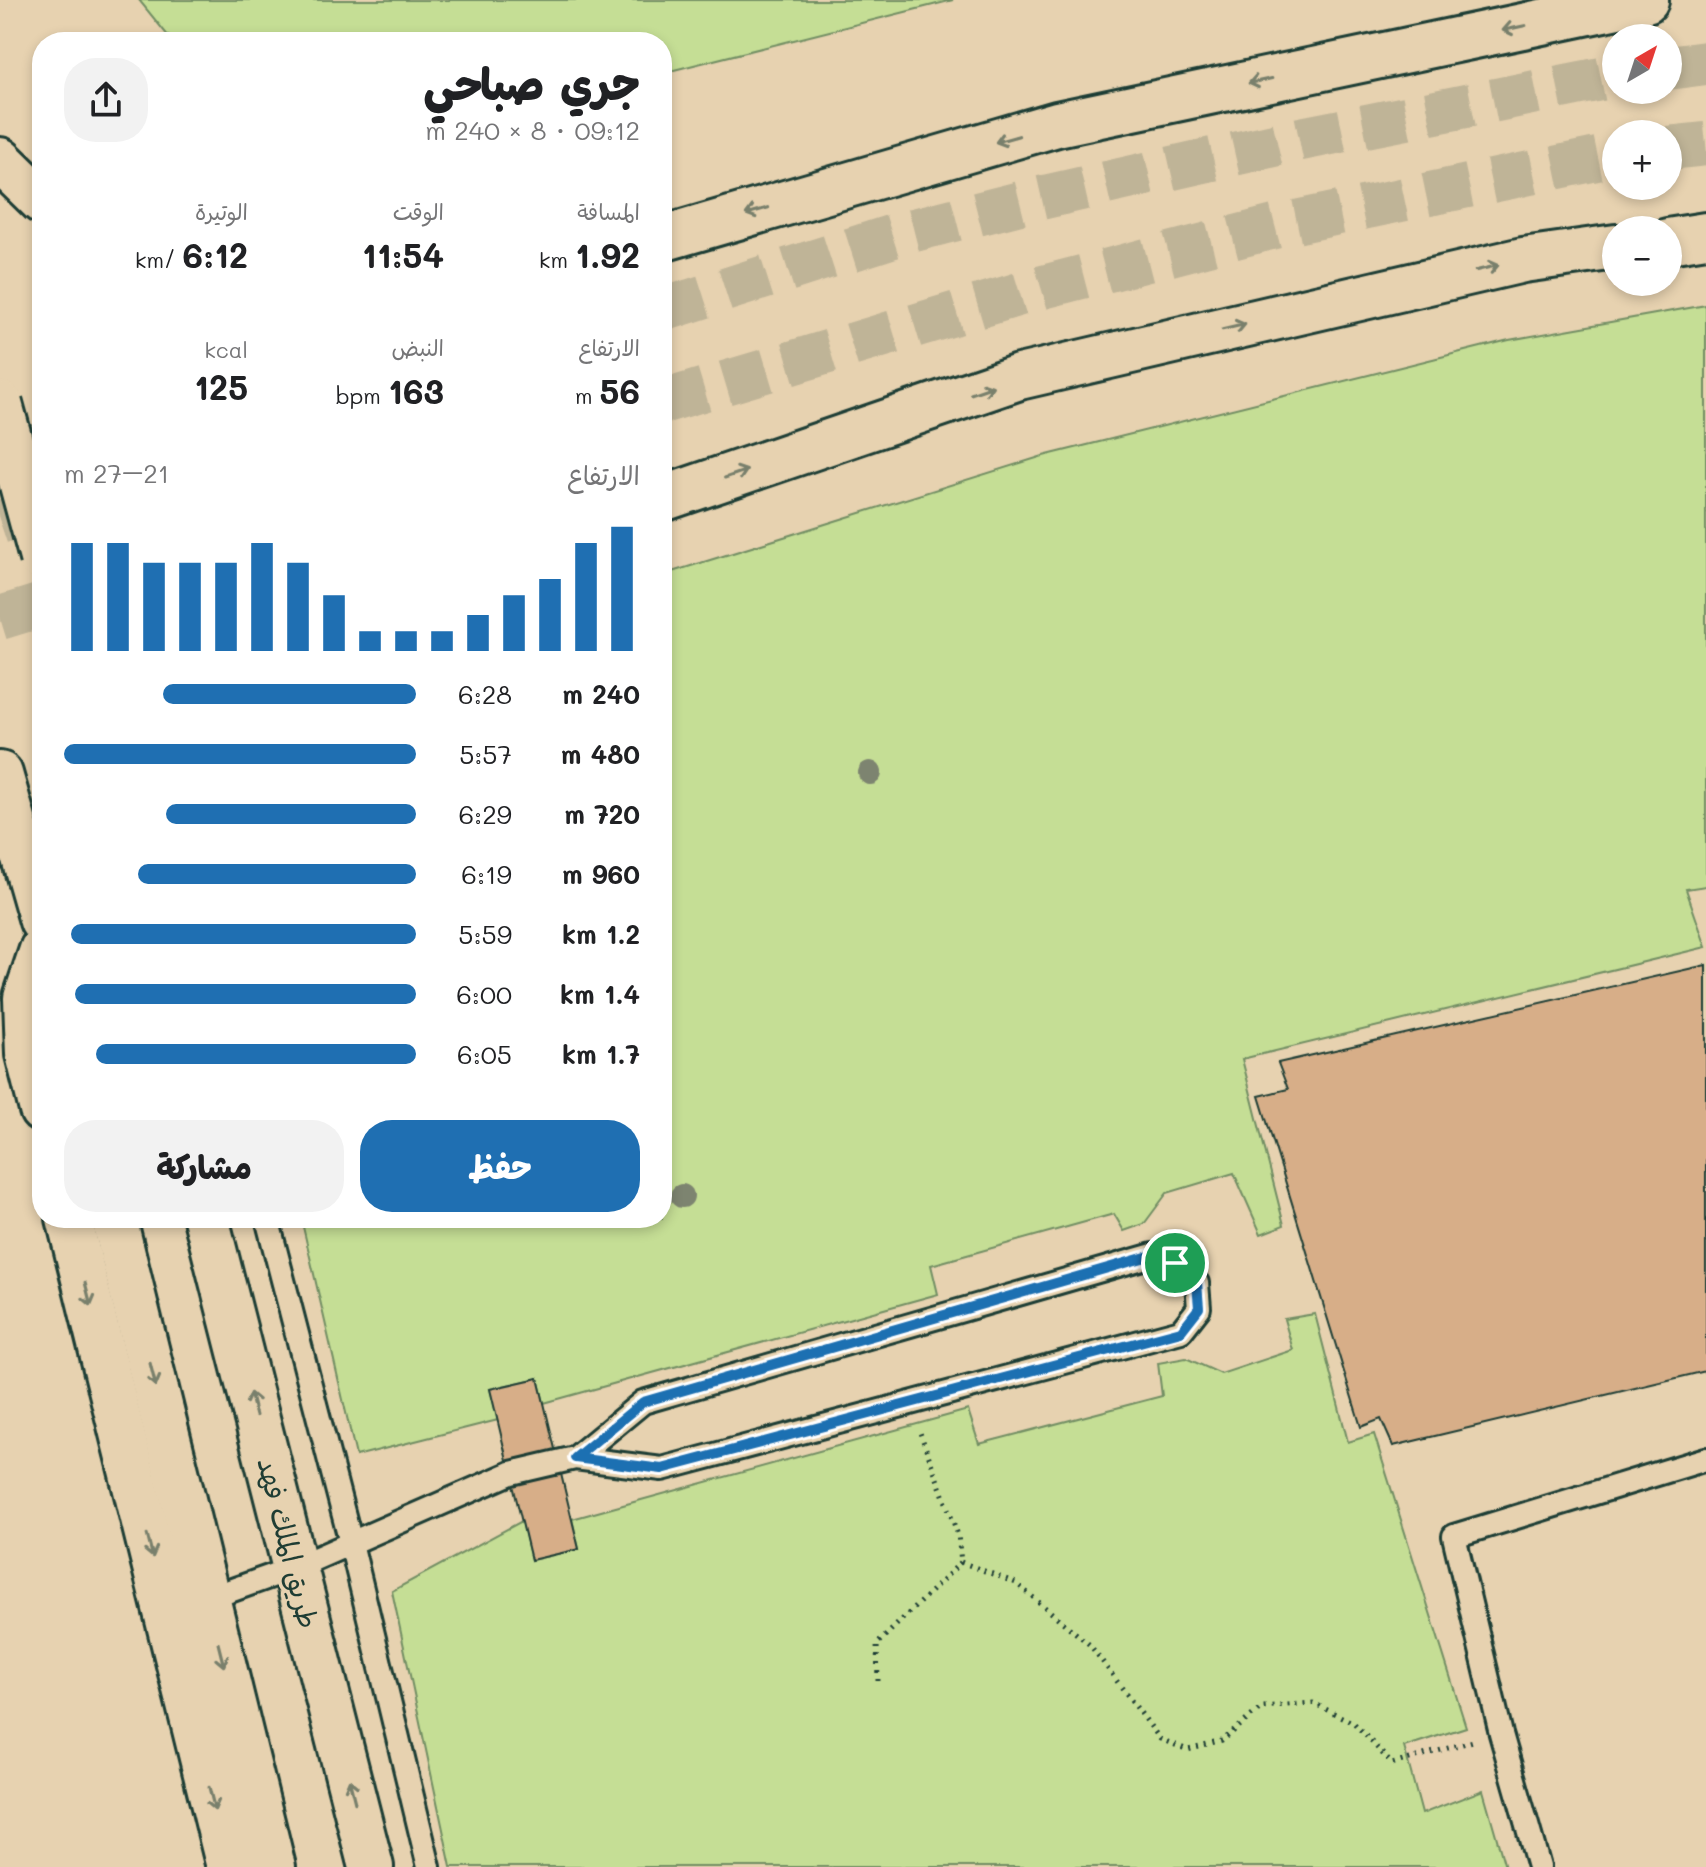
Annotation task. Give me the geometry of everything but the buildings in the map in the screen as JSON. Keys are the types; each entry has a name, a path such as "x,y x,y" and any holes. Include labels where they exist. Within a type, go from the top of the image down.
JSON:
{"main road":[{"path":"672,236 1057,124 1646,0"},
{"path":"0,160 32,191"},
{"path":"1682,239 1706,235"},
{"path":"672,496 1019,377 1523,260 1602,249"},
{"path":"0,404 32,521"},
{"path":"0,774 32,878"},
{"path":"32,980 26,998 28,1054 32,1070"},
{"path":"71,1228 229,1867"},
{"path":"116,1228 273,1867"},
{"name":"طريق الملك فهد","path":"209,1228 371,1867"}],"lane":[{"path":"270,1228 351,1543 429,1867"},
{"path":"207,1599 294,1568 511,1473 575,1458 662,1469 1181,1331 1199,1308 1197,1283 1175,1263 1153,1255 643,1402 575,1458"},
{"path":"1539,1867 1501,1734 1454,1536 1706,1459"}],"path":[{"path":"909,1403 958,1535 961,1562"},
{"path":"878,1681 877,1644 961,1562"},
{"path":"961,1562 1016,1583 1041,1602 1090,1645 1160,1739 1188,1750 1222,1741 1262,1707 1313,1703 1354,1723 1392,1764 1501,1734"}],"green space":[{"path":"139,0 953,0 672,70 672,32 165,32"},
{"path":"1706,305 1706,886 1686,889 1706,947 1242,1059 1284,1225 1261,1234 1234,1173 1167,1193 1144,1224 1124,1231 1114,1214 931,1265 938,1294 544,1403 538,1378 490,1389 498,1420 356,1456 303,1228 672,1228 672,572 1043,456 1509,340"},
{"path":"1315,1314 1348,1442 1374,1434 1466,1727 1404,1747 1422,1814 1483,1790 1505,1867 451,1867 392,1591 522,1521 531,1560 579,1549 572,1519 968,1410 979,1444 1162,1396 1158,1363 1186,1358 1221,1374 1293,1350 1284,1319"}],"tunnel":[{"path":"1682,66 1706,63"},
{"path":"672,307 906,232 1036,199 1296,140 1602,79"},
{"path":"1682,147 1706,144"},
{"path":"672,399 1043,287 1286,224 1602,158"},
{"path":"0,522 32,511"},
{"path":"0,618 32,608"}],"route":[{"path":"1153,1255 1175,1263 1197,1283 1199,1308 1181,1331 662,1469 575,1458 643,1402 1153,1255"}]}
